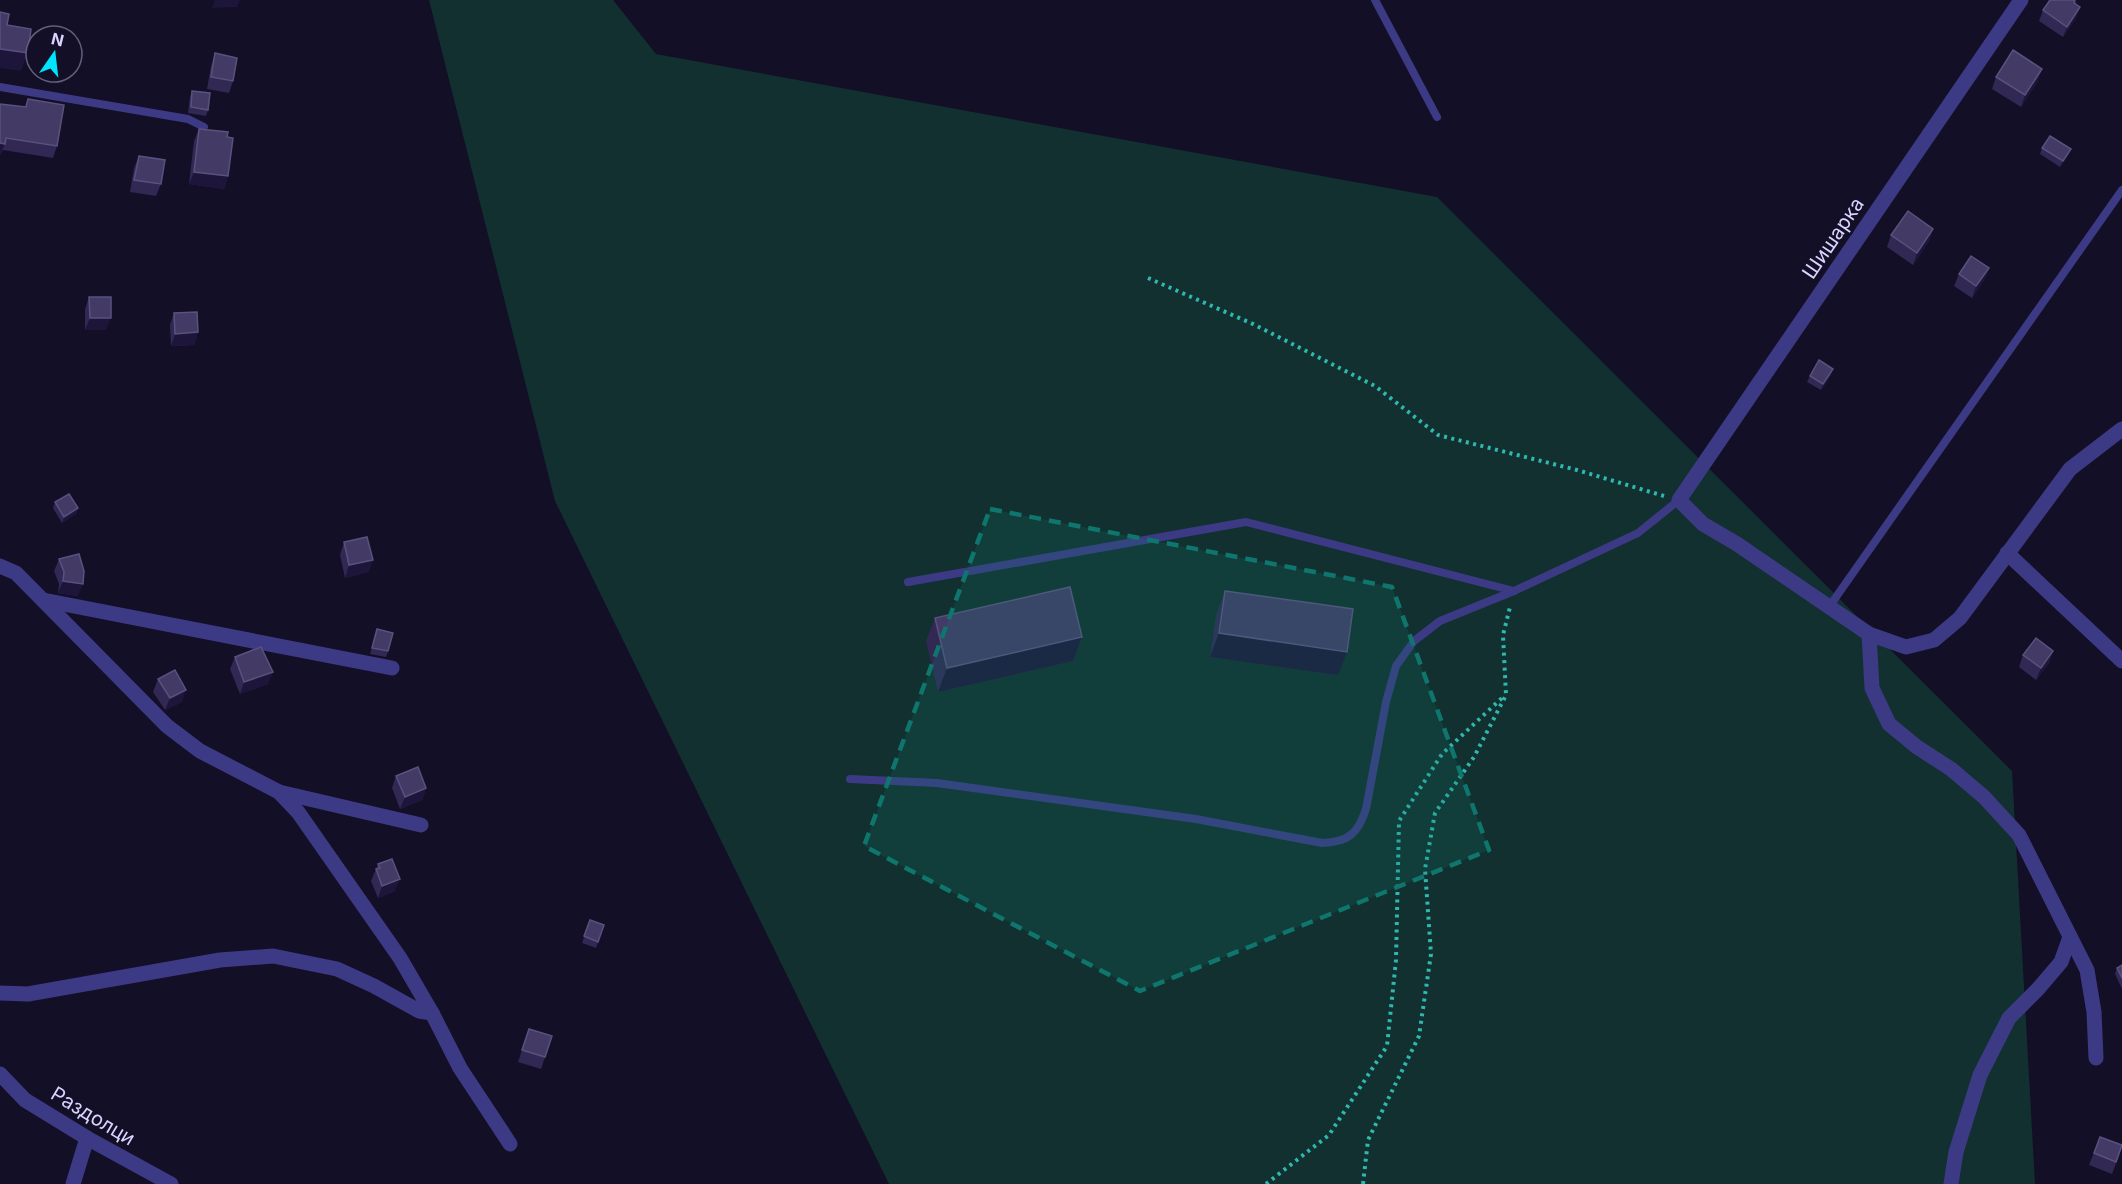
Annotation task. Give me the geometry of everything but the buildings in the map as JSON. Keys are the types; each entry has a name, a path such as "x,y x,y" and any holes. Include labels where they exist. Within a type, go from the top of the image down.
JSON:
{"street":[{"name":"Шишарка","path":"1679,500 2021,0"},
{"path":"1679,500 1702,524 1737,544 1869,634 1906,647 1934,640 1960,618 2070,469 2122,429"},
{"path":"2007,553 2122,661"},
{"path":"0,566 16,573 167,726 200,752 279,792 421,825"},
{"path":"43,600 392,668"},
{"path":"1869,634 1872,688 1889,724 1975,790 2019,835 2087,970 2094,1012 2096,1058"},
{"path":"279,792 298,812 400,958 460,1068 510,1144"},
{"path":"1951,1184 1956,1152 1980,1075 2009,1018 2061,962 2070,937"},
{"path":"0,993 28,994 220,960 273,956 337,969 419,1011 432,1013"},
{"name":"Раздолци","path":"0,1074 26,1100 87,1138 171,1184"},
{"path":"73,1184 87,1138"}],"lane":[{"path":"1375,0 1437,117"},
{"path":"0,87 188,119 204,127"},
{"path":"1829,607 2122,190"},
{"path":"850,779 949,784 1196,819 1322,843 1338,842 1351,836 1362,824 1396,666 1414,641 1440,621 1514,591 1638,533 1679,500"},
{"path":"908,582 1246,522 1514,591"}],"path":[{"path":"1148,278 1253,324 1375,386 1438,435 1577,470 1679,500"},
{"path":"1363,1184 1368,1140 1419,1036 1431,954 1425,869 1435,813 1474,757 1506,695 1503,634 1514,591"},
{"path":"1266,1184 1329,1135 1387,1046 1396,960 1399,821 1442,754 1506,695"}],"highlighted area":[{"path":"990,509 1392,587 1489,850 1140,991 864,846"}],"green space":[{"path":"429,0 613,0 656,54 1437,197 2012,771 2035,1184 889,1184 555,501"}]}
